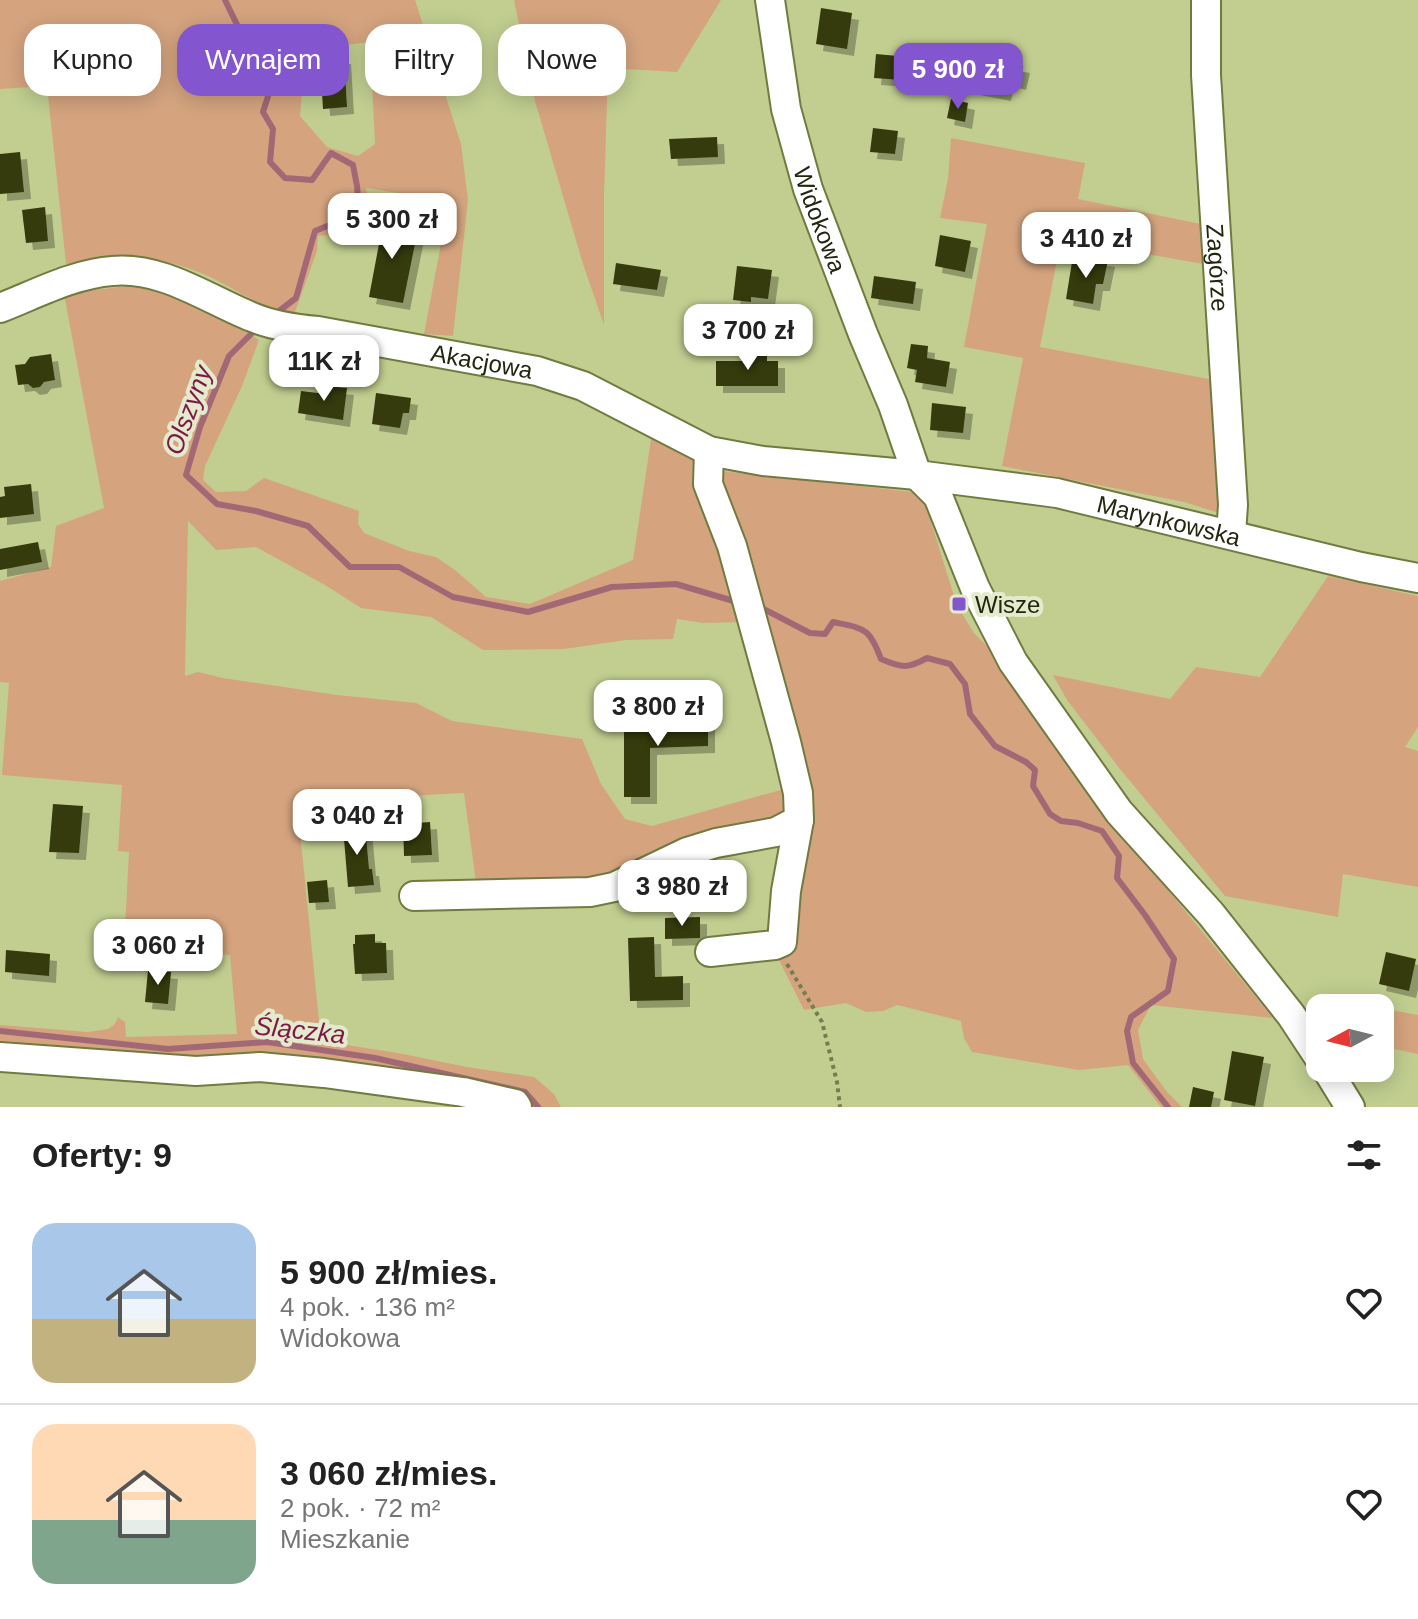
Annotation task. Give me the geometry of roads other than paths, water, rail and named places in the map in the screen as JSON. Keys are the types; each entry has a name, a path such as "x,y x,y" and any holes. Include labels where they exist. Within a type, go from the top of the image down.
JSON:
{"street":[{"name":"Widokowa","path":"770,0 786,109 808,189 893,405 917,475"},
{"name":"Zagórze","path":"1206,0 1206,75 1233,505 1231,534"},
{"name":"Akacjowa","path":"0,308 86,275 115,270 151,274 193,288 252,318 285,328 318,331 537,371 583,386 709,451 763,461 917,475"},
{"path":"709,451 708,484 732,546 786,742 798,793 799,820 786,891 782,942 710,952"},
{"name":"Marynkowska","path":"917,475 1057,493 1418,578"},
{"path":"917,475 938,496 975,588 1013,662 1119,812 1211,914 1306,1038"},
{"path":"414,896 590,892 614,887 687,852 716,843 776,832 799,820"},
{"path":"0,1057 196,1071 260,1067 324,1073 463,1092 517,1107"},
{"path":"1335,1082 1350,1107"}],"waterway":[{"name":"Olszyny","path":"225,0 243,37 278,65 263,112 273,129 270,162 285,178 312,180 331,153 353,165 357,186 359,208 342,220 315,231 296,298 275,314"},
{"name":"Olszyny","path":"257,328 229,356 200,427 186,475 217,504 308,526 350,567 399,567 453,597 528,612 612,587 676,584 737,602"},
{"name":"Olszyny","path":"758,606 810,633 825,634 833,622 859,628 869,635 881,659 894,664 909,666 927,658 950,664 965,684 970,714 995,746 1035,770 1033,786 1050,814 1061,821 1102,831 1119,856 1117,878 1174,959 1168,991 1131,1017 1127,1031 1133,1063 1168,1107"},
{"name":"Ślączka","path":"0,1031 168,1049 267,1042 375,1058 525,1092 538,1107"}],"place":[{"name":"Wisze","path":"959,604"}]}
